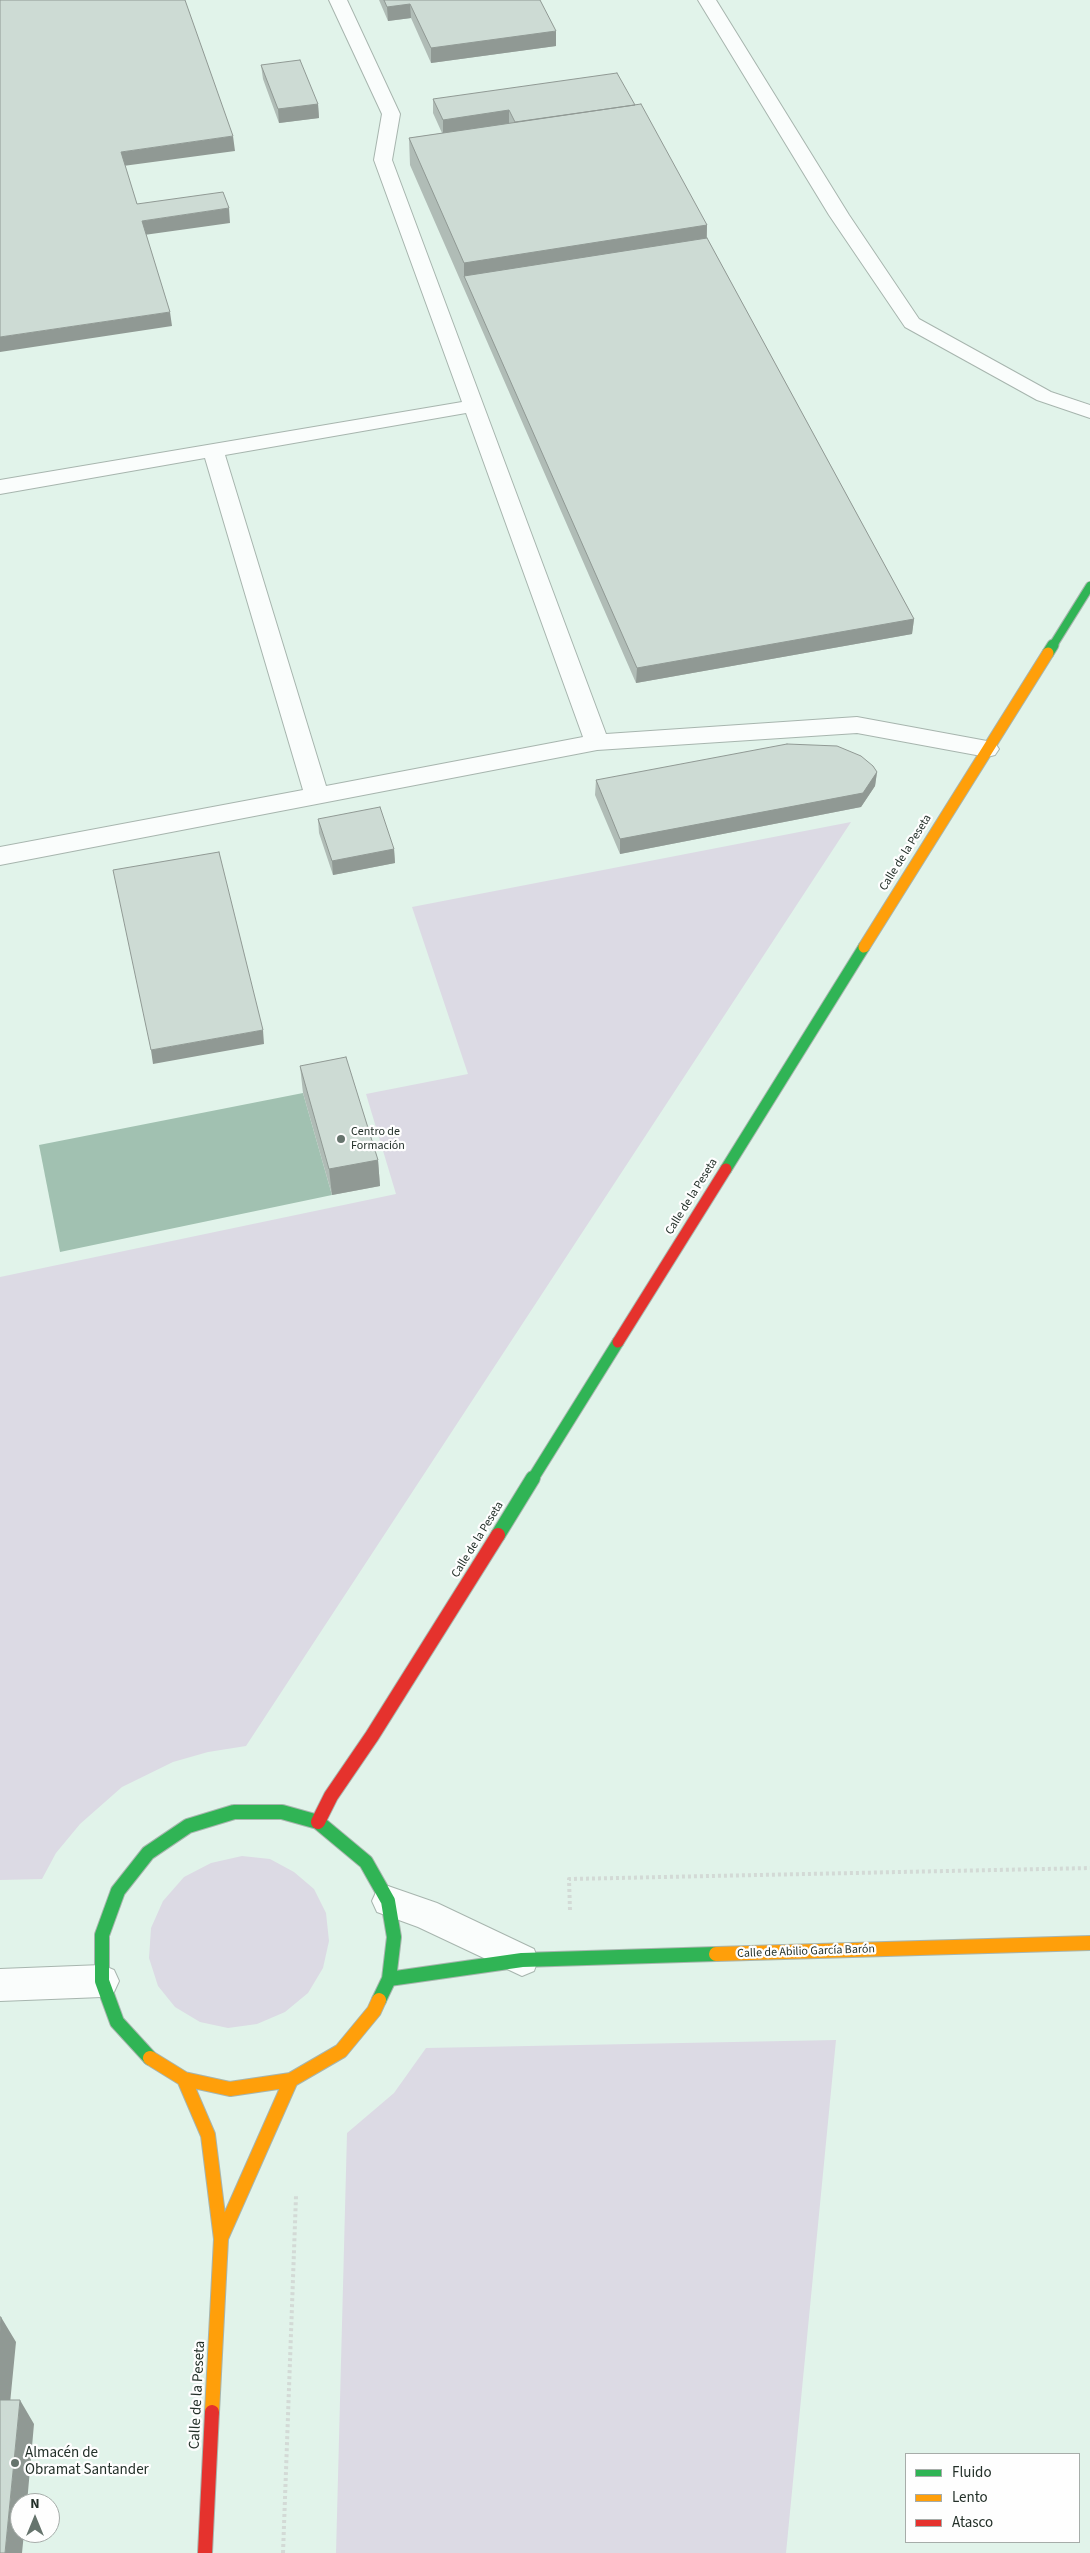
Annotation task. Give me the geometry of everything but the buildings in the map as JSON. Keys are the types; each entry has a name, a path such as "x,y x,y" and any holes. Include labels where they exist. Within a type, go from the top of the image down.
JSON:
{"street":[{"path":"338,0 391,114 383,160 597,742"},
{"path":"707,0 839,215 912,322 1044,396 1090,412"},
{"path":"0,487 473,406"},
{"path":"214,451 317,796"},
{"name":"Calle de la Peseta","path":"318,1822 331,1796 372,1736 1090,586"},
{"path":"0,856 597,742 857,725 987,749"},
{"path":"234,1812 282,1812 318,1822 366,1862 388,1901 394,1937 390,1979 374,2011 341,2051 291,2080 230,2088 184,2079 145,2055 117,2022 102,1981 102,1935 118,1891 148,1853 188,1826 234,1812"},
{"name":"Calle de Abilio García Barón","path":"388,1901 426,1914 522,1960"},
{"name":"Calle de Abilio García Barón","path":"390,1979 522,1960 1090,1943"},
{"path":"0,1985 102,1981"},
{"name":"Calle de la Peseta","path":"184,2079 208,2135 221,2239 205,2553"},
{"name":"Calle de la Peseta","path":"221,2239 291,2080"}],"path":[{"path":"569,1879 1090,1868"},
{"path":"283,2553 296,2189"}],"shaded area":[{"path":"851,822 246,1746 208,1752 173,1762 122,1787 80,1824 56,1853 42,1879 0,1880 0,1277 396,1194 366,1094 468,1074 412,907"},
{"path":"303,1093 332,1195 60,1252 39,1145"},
{"path":"242,1856 270,1859 294,1872 314,1889 326,1913 329,1941 323,1968 308,1993 285,2012 257,2024 228,2028 200,2022 175,2007 158,1986 149,1958 151,1928 163,1901 184,1877 211,1863"},
{"path":"836,2040 786,2553 336,2553 347,2133 394,2093 426,2048"}],"traffic: fast":[{"path":"1048,653 1090,586"},
{"path":"726,1169 864,947"},
{"path":"498,1535 618,1342"},
{"path":"234,1812 282,1812 318,1822 366,1862 388,1901 394,1937 389,1979 379,2000"},
{"path":"150,2058 117,2022 102,1981 102,1935 118,1891 148,1853 188,1826 234,1812"},
{"path":"389,1979 522,1960 716,1954"}],"traffic: slow":[{"path":"864,947 1048,653"},
{"path":"716,1954 1090,1943"},
{"path":"150,2058 184,2079 230,2089 291,2080 341,2051 374,2011 379,2000"},
{"path":"184,2079 208,2135 221,2239 212,2412"},
{"path":"221,2238 291,2080"}],"traffic: jam":[{"path":"618,1342 726,1169"},
{"path":"318,1822 331,1796 372,1736 498,1535"},
{"path":"205,2553 212,2412"}],"place":[{"name":"Centro de Formación","path":"341,1139"},
{"name":"Almacén de Obramat Santander","path":"15,2463"}]}
